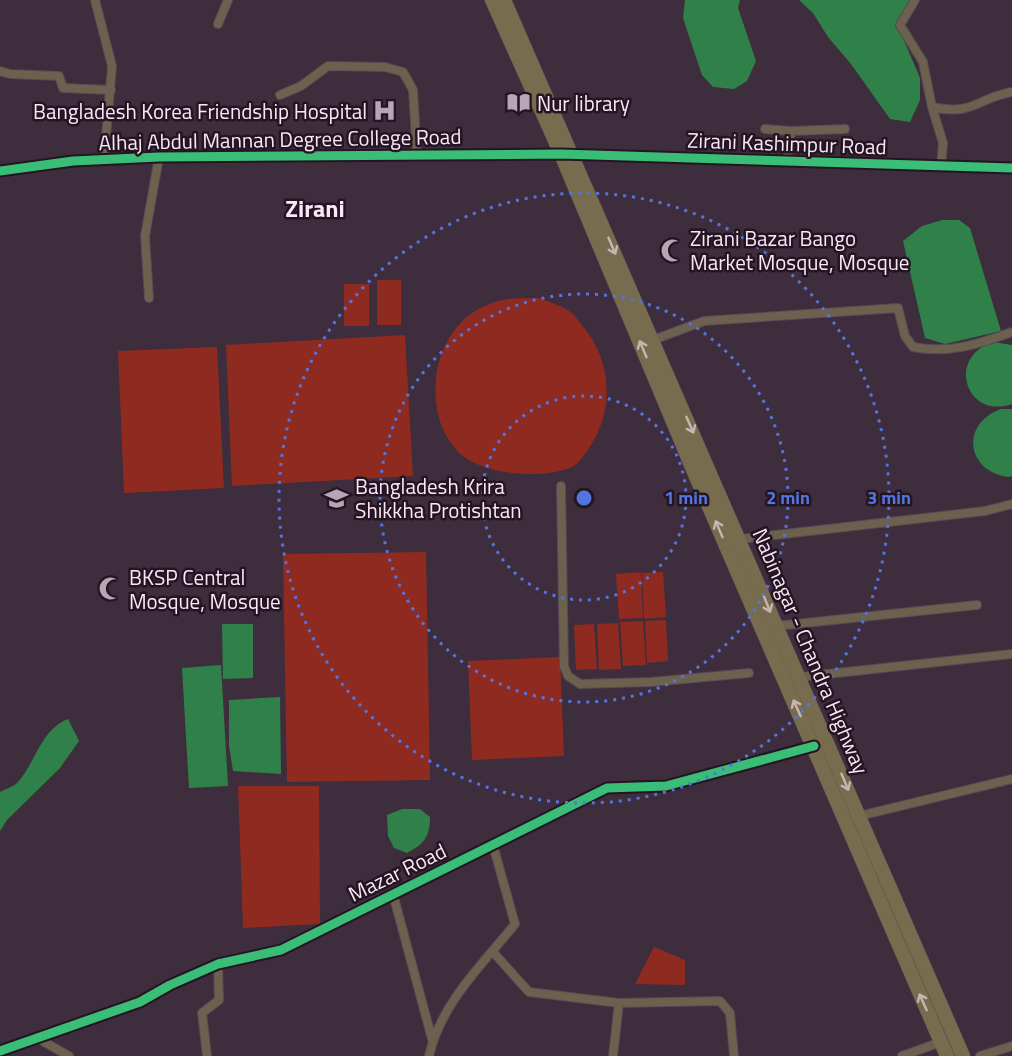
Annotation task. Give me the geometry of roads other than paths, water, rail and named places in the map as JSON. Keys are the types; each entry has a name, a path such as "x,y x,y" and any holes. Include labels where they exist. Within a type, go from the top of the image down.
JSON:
{"highway":[{"name":"Nabinagar - Chandra Highway","path":"492,0 567,154 653,340 963,1056"},
{"name":"Nabinagar - Chandra Highway","path":"504,0 697,479 814,746 866,874 947,1056"}],"street":[{"path":"95,0 112,66 104,160"},
{"path":"218,24 228,0"},
{"path":"915,0 900,25 923,62 932,107 944,143 941,166"},
{"path":"280,95 301,86 328,66 385,67 403,72 413,90 417,154"},
{"path":"0,71 10,74 59,76 63,88 111,90"},
{"path":"932,107 958,110 973,108 1012,92"},
{"path":"765,129 791,131 845,129"},
{"path":"787,161 791,131"},
{"name":"Alhaj Abdul Mannan Degree College Road","path":"0,171 73,161 159,157 567,154"},
{"name":"Zirani Kashimpur Road","path":"567,154 1012,168"},
{"path":"149,298 145,236 159,157"},
{"path":"653,340 704,321 898,308 905,336 914,347 930,350 962,347 980,344 1012,332"},
{"path":"561,486 564,666 568,676 580,684 651,682 749,673"},
{"path":"740,539 985,511 1012,504"},
{"path":"776,626 977,605"},
{"path":"800,677 1012,654"},
{"name":"Mazar Road","path":"0,1051 140,1002 170,985 218,964 281,950 607,788 666,786 814,746"},
{"path":"860,816 1012,779"},
{"path":"429,1056 435,1031 458,992 515,924 493,845"},
{"path":"393,894 433,1040"},
{"path":"493,952 529,992 619,1003 720,1001 730,1013 734,1056"},
{"path":"207,1056 202,1013 219,1000 218,964"},
{"path":"613,1056 619,1003"},
{"path":"39,1039 69,1056"},
{"path":"902,1056 941,1042"},
{"path":"980,1056 1012,1046"}],"place":[{"name":"Nur library","path":"519,103"},
{"name":"Bangladesh Korea Friendship Hospital","path":"385,111"},
{"name":"Zirani Bazar Bango Market Mosque, Mosque","path":"672,250"},
{"name":"Bangladesh Krira Shikkha Protishtan","path":"337,498"},
{"name":"BKSP Central Mosque, Mosque","path":"111,589"}],"district":[{"name":"Zirani","path":"315,208"}]}
